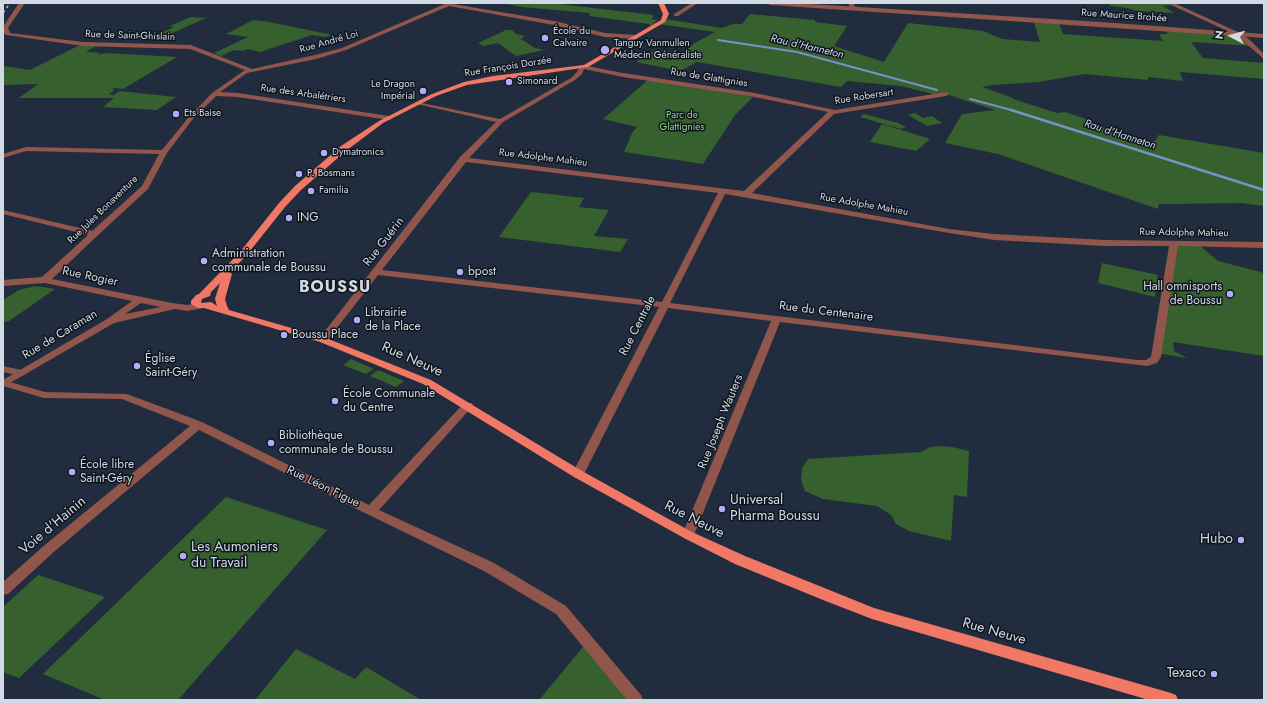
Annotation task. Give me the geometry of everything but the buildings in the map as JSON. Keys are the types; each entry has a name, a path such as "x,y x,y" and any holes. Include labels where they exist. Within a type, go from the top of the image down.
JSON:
{"main road":[{"path":"660,21 666,14 661,3"},
{"path":"654,4 659,14 660,21"},
{"name":"Rue François Dorzée","path":"202,302 282,205 302,184 344,148 389,118 442,92 476,81 582,67 626,44 660,21"},
{"name":"Rue François Dorzée","path":"220,298 224,284 236,262"},
{"path":"202,302 215,304 220,298"},
{"path":"220,298 222,307 227,313"},
{"name":"Rue Neuve","path":"202,302 227,313 323,340 412,375 441,389 468,405 578,474 688,535 740,560 872,613 1171,700"}],"street":[{"name":"Rue de Saint-Ghislain","path":"22,3 5,28 6,33 82,44 191,47 250,70"},
{"path":"676,15 695,3"},
{"name":"Rue Maurice Brohée","path":"770,3 852,6 1264,36"},
{"path":"1170,3 1238,34 1248,41 1264,57"},
{"path":"450,4 554,23 605,35 636,37"},
{"name":"Rue André Loi","path":"214,94 250,70 316,57 344,49 450,4"},
{"path":"605,35 626,44"},
{"name":"Rue de Glattignies","path":"582,67 633,77 755,94 833,111"},
{"name":"Rue Guérin","path":"323,340 463,159 484,136 500,121 573,79 580,73 582,67"},
{"name":"Rue des Arbalétriers","path":"214,94 238,95 389,118"},
{"name":"Rue Jules Bonaventure","path":"45,280 145,187 164,152 190,119 214,94"},
{"name":"Rue Robersart","path":"746,194 833,111 946,94"},
{"path":"419,102 500,121"},
{"path":"3,156 26,149 164,152"},
{"name":"Rue Adolphe Mahieu","path":"463,159 746,194 949,231 994,237 1040,241 1264,245"},
{"name":"Rue Centrale","path":"578,474 723,191"},
{"path":"3,212 94,234"},
{"name":"Rue du Centenaire","path":"376,272 1147,363 1153,361 1156,357 1174,244"},
{"name":"Rue Rogier","path":"3,283 45,280 139,300 190,308 202,302"},
{"name":"Rue de Caraman","path":"4,384 110,321 139,300"},
{"name":"Rue de Caraman","path":"110,321 174,306"},
{"name":"Rue Joseph Wauters","path":"688,535 777,319"},
{"path":"3,369 22,373"},
{"name":"Rue Léon Figue","path":"4,384 44,395 123,396 198,425 370,511 489,567 561,610 636,700"},
{"path":"370,511 468,405"},
{"name":"Voie d'Hainin","path":"3,590 51,547 198,425"}],"green space":[{"path":"501,3 551,3 653,15 653,18 651,19 657,20 651,26 649,24 590,16 589,13 522,7"},
{"path":"1108,3 1170,3 1174,5 1163,6 1174,13 1137,11 1111,6"},
{"path":"750,14 815,20 815,22 847,26 834,46 884,62 908,23 983,31 1002,39 1040,42 1033,19 1058,21 1063,34 1163,41 1159,34 1168,34 1164,28 1217,33 1242,39 1254,46 1191,42 1203,58 1264,63 1264,79 1180,72 1183,81 1148,77 1148,80 1085,74 1038,82 982,87 1016,100 1057,113 1065,112 1086,119 1090,123 1149,141 1155,141 1159,135 1264,153 1264,206 1241,203 1159,204 1158,209 998,154 945,143 962,114 995,110 946,94 937,95 901,86 847,81 841,87 697,62 680,71 636,62 655,50 682,53 695,43 715,32 659,24 665,19 722,28 733,24 742,24"},
{"path":"191,17 206,18 161,38 152,37 174,27 169,26"},
{"path":"253,20 332,35 325,37 312,35 260,52 248,49 243,51 234,50 221,56 214,53 248,37 226,34"},
{"path":"506,30 512,30 516,34 525,36 521,39 535,48 544,50 516,56 498,43 484,46 478,43"},
{"path":"82,44 99,44 86,52 100,53 97,55 105,53 177,57 123,89 114,88 112,90 115,90 109,94 113,95 120,91 176,97 157,110 103,107 114,98 19,98 38,84 3,85 5,83 3,83 3,66 30,70"},
{"name":"Parc de Glattignies","path":"649,79 753,97 735,115 703,164 624,152 632,133 637,127 603,119"},
{"path":"915,113 923,118 932,116 942,123 927,126 908,115"},
{"path":"864,114 898,123 906,127 901,129 860,117"},
{"path":"882,124 930,139 916,151 870,142"},
{"path":"531,192 584,198 579,207 609,210 594,236 628,239 620,252 499,237"},
{"path":"1174,244 1199,245 1218,261 1261,272 1264,276 1264,356 1173,342 1174,351 1187,358 1156,353"},
{"path":"1102,263 1158,275 1155,297 1098,283"},
{"path":"35,286 55,289 9,321 3,322 3,300 19,290"},
{"path":"351,359 374,369 366,374 343,365"},
{"path":"378,370 404,381 396,387 370,376"},
{"path":"940,446 969,451 967,497 954,495 951,541 909,531 896,524 891,515 877,506 823,499 805,491 801,480 802,468 808,459 921,452 930,447"},
{"path":"226,497 327,530 178,700 105,700 43,674"},
{"path":"38,575 105,597 19,678 3,672 3,607"},
{"path":"588,641 636,700 539,700"},
{"path":"296,649 355,679 366,667 421,700 255,700"}],"waterway":[{"name":"Rau d'Hanneton","path":"718,40 797,52 937,90"},
{"name":"Rau d'Hanneton","path":"970,99 1015,111"},
{"name":"Rau d'Hanneton","path":"1011,110 1264,190"}],"railway":[{"path":"3,13 10,3"}],"place":[{"name":"École du Calvaire","path":"545,38"},
{"name":"Tanguy Vanmullen Médecin Généraliste","path":"605,50"},
{"name":"Simonard","path":"509,82"},
{"name":"Le Dragon Impérial","path":"423,91"},
{"name":"Ets Baise","path":"176,114"},
{"name":"Dymatronics","path":"324,153"},
{"name":"P. Bosmans","path":"299,174"},
{"name":"Familia","path":"311,191"},
{"name":"ING","path":"289,218"},
{"name":"Administration communale de Boussu","path":"204,261"},
{"name":"bpost","path":"460,272"},
{"name":"Hall omnisports de Boussu","path":"1230,294"},
{"name":"Librairie de la Place","path":"357,320"},
{"name":"Boussu Place","path":"284,335"},
{"name":"Église Saint-Géry","path":"137,366"},
{"name":"École Communale du Centre","path":"335,401"},
{"name":"Bibliothèque communale de Boussu","path":"271,443"},
{"name":"École libre Saint-Géry","path":"72,472"},
{"name":"Universal Pharma Boussu","path":"722,509"},
{"name":"Hubo","path":"1241,540"},
{"name":"Les Aumoniers du Travail","path":"183,556"},
{"name":"Texaco","path":"1214,674"}],"district":[{"name":"BOUSSU","path":"335,288"}]}
